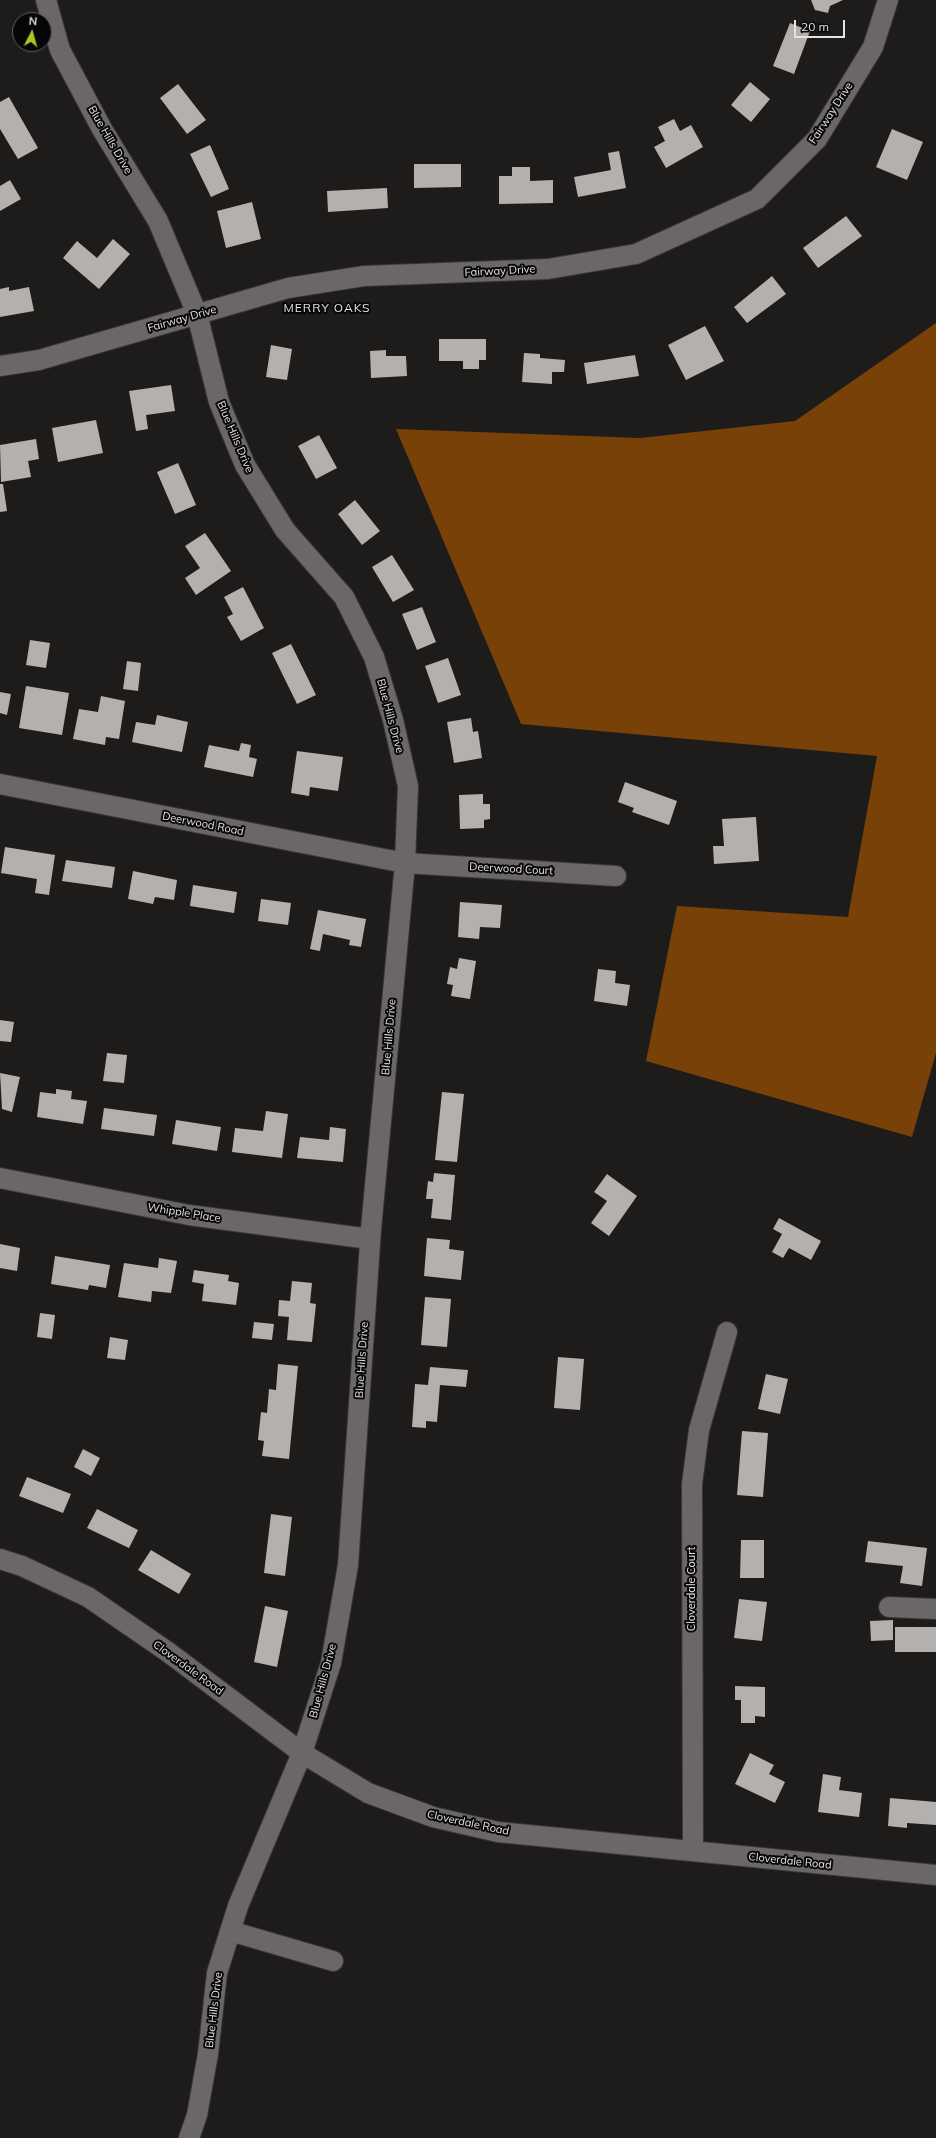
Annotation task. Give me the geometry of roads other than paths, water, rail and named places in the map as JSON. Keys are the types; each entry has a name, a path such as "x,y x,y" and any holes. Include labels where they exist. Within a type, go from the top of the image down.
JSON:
{"street":[{"name":"Blue Hills Drive","path":"46,0 60,50 102,129 158,221 197,314 219,402 245,465 285,530 344,597 374,657 393,720 408,786 405,863 370,1239 348,1565 331,1663 302,1753 238,1906 217,1973 208,2054 198,2116 189,2138"},
{"name":"Fairway Drive","path":"0,366 39,360 288,288 364,276 548,269 636,254 757,199 817,139 873,47 888,0"},
{"name":"Deerwood Road","path":"0,784 405,863"},
{"name":"Deerwood Court","path":"405,863 616,876"},
{"name":"Whipple Place","path":"0,1178 189,1215 370,1239"},
{"name":"Cloverdale Court","path":"693,1851 692,1484 699,1430 727,1332"},
{"name":"Cloverdale Road","path":"0,1559 22,1566 88,1597 168,1652 302,1753 368,1793 433,1817 498,1832 936,1875"},
{"path":"889,1607 936,1609"},
{"path":"230,1931 333,1961"}],"district":[{"name":"MERRY OAKS","path":"327,308"}]}
